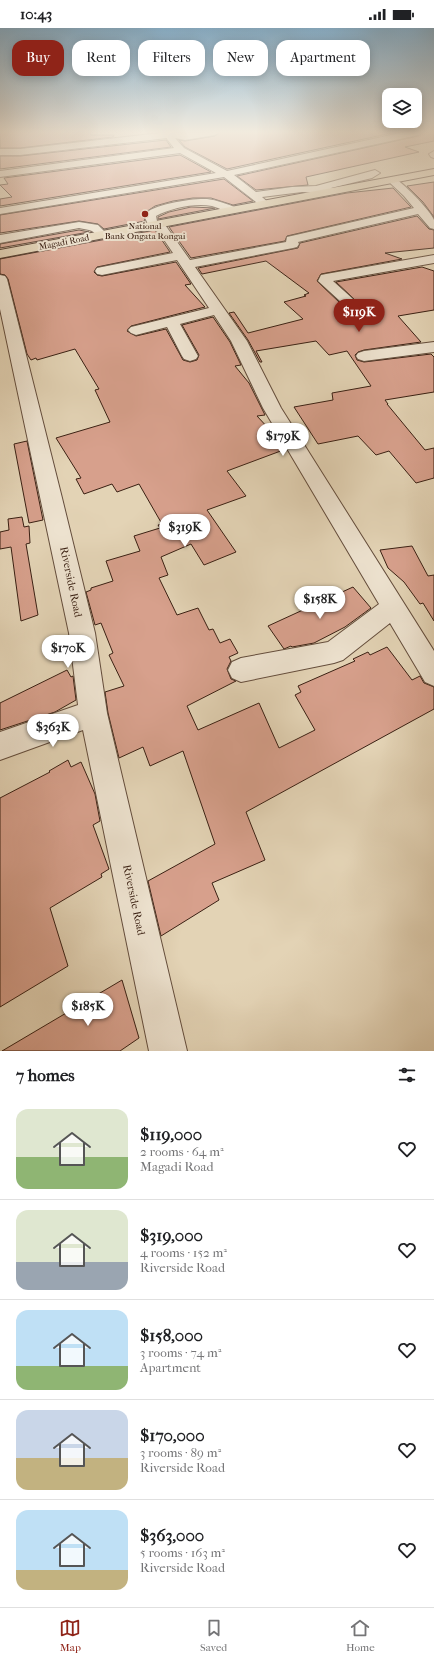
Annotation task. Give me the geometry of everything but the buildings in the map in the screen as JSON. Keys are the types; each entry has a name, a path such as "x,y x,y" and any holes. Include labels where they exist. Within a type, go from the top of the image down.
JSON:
{"highway":[{"name":"Magadi Road","path":"0,254 392,180"}],"street":[{"path":"0,211 191,180"},
{"path":"234,180 265,204"},
{"path":"318,189 328,185 355,180"},
{"path":"360,180 369,184"},
{"path":"392,180 408,194 434,226"},
{"path":"254,195 280,190 318,189 331,191"},
{"path":"102,271 184,259 220,260 293,244 291,240 420,210"},
{"path":"104,221 108,234"},
{"path":"0,239 21,234 79,225 94,227 108,234"},
{"path":"156,225 184,259 239,341 272,408 434,674"},
{"path":"21,234 31,249"},
{"path":"346,299 325,281 326,278 434,259"},
{"name":"Riverside Road","path":"0,279 52,498 80,626 93,713 168,1051"},
{"path":"136,330 218,310"},
{"path":"171,321 190,356"},
{"path":"364,356 434,348"},
{"path":"241,670 334,652 393,607"},
{"path":"0,746 93,713"}],"place":[{"name":"National Bank-Ongata Rongai","path":"145,214"}]}
